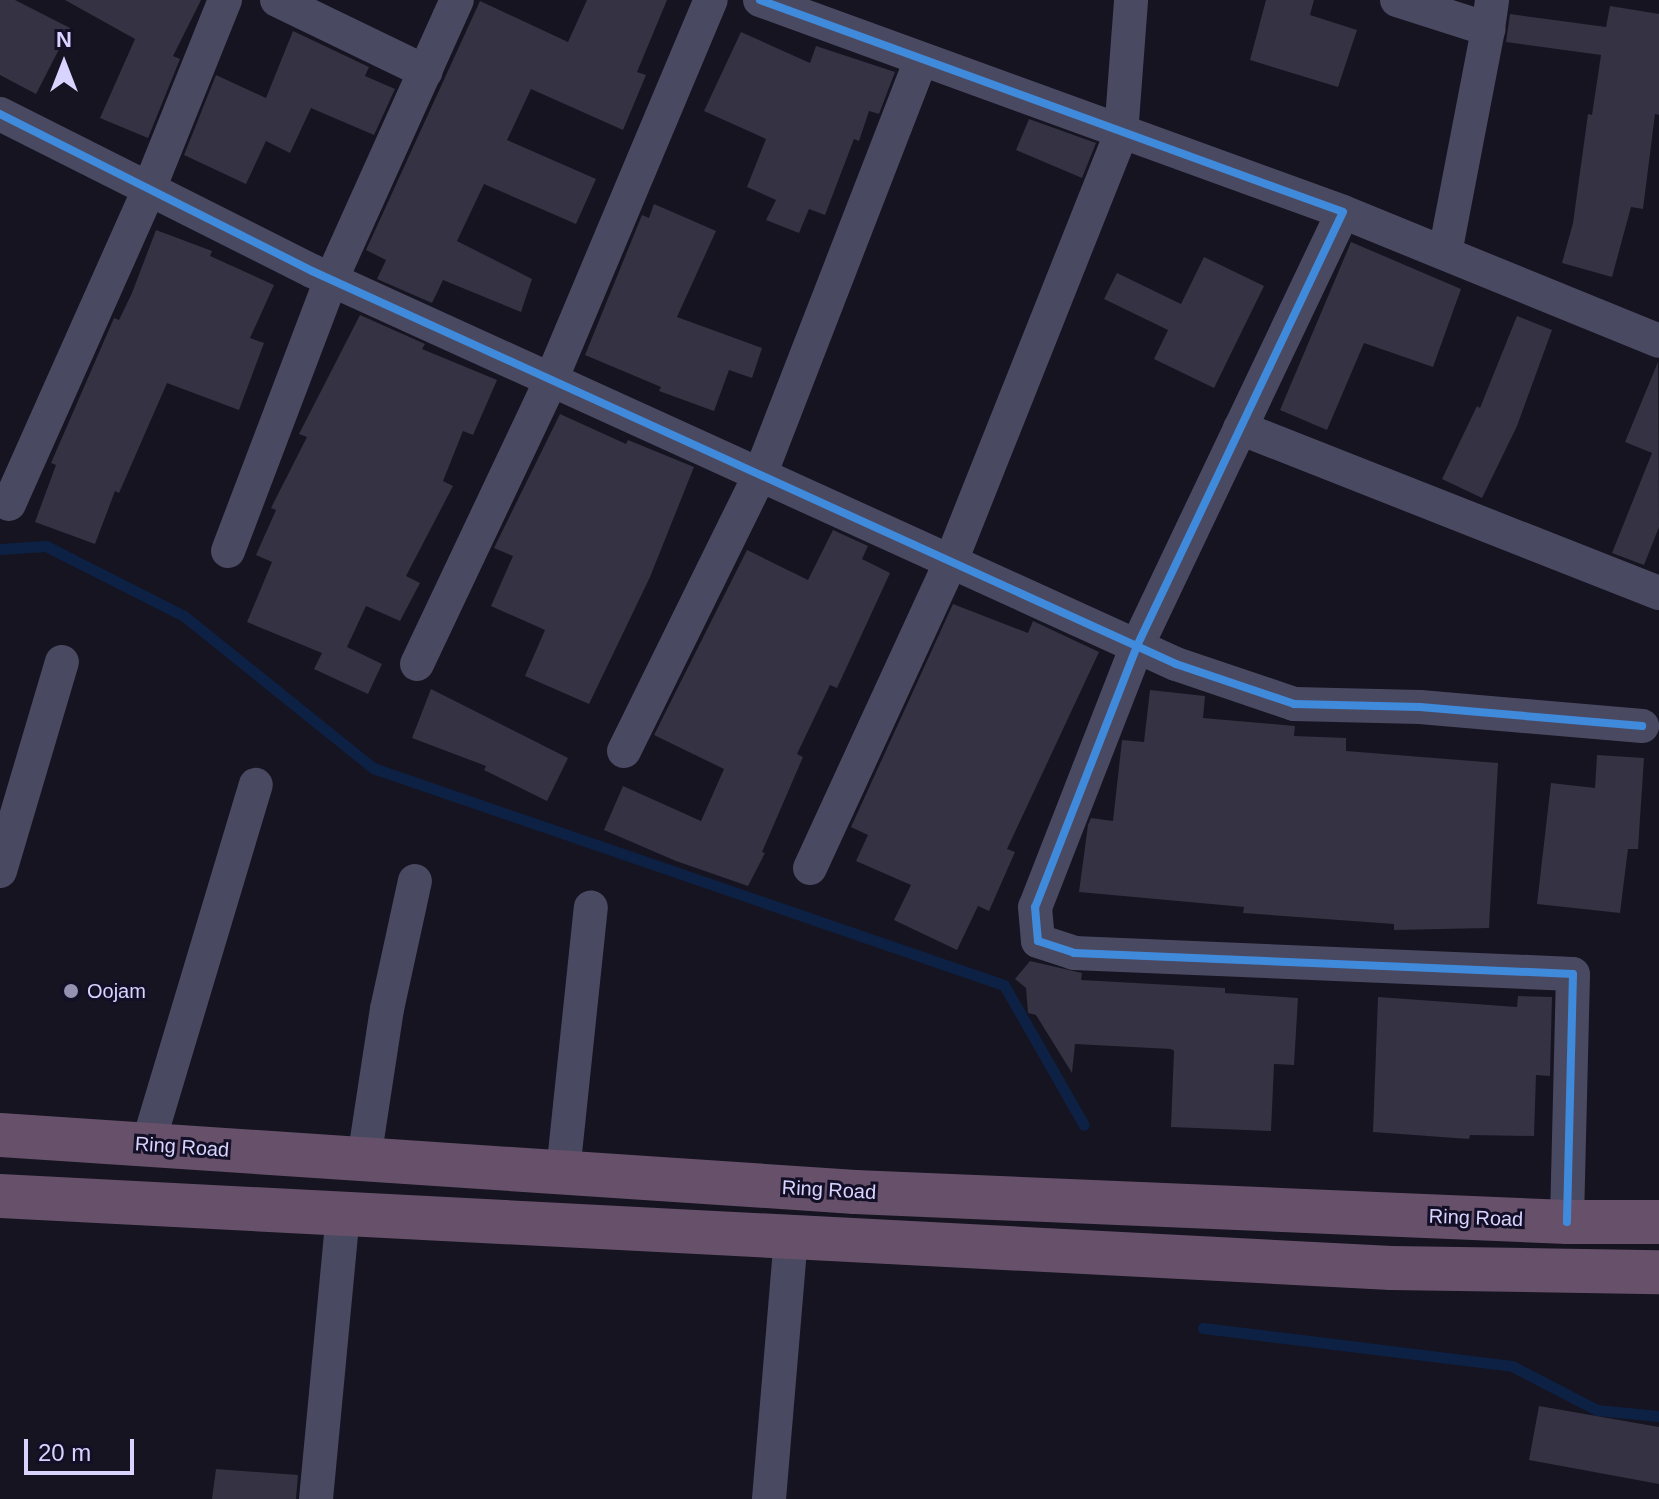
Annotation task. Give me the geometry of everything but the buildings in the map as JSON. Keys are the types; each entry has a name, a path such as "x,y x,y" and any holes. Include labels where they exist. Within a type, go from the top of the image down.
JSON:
{"highway":[{"name":"Ring Road","path":"0,1135 719,1183 1567,1222 1659,1222"},
{"path":"714,1233 719,1183"},
{"path":"0,1196 1391,1268 1659,1272"}],"street":[{"path":"9,504 149,189 225,0"},
{"path":"277,0 426,72"},
{"path":"228,551 331,280 457,0"},
{"path":"417,664 551,380 711,0"},
{"path":"760,0 1121,134 1343,212 1659,341"},
{"path":"810,868 951,561 1121,134 1131,0"},
{"path":"1397,0 1490,14 1445,253"},
{"path":"624,751 760,475 921,60"},
{"path":"1,117 331,280 1176,664 1294,704 1420,707 1642,726"},
{"path":"1343,212 1137,646 1035,907 1038,941 1074,953 1573,974 1567,1222"},
{"path":"1240,428 1659,593"},
{"path":"0,871 62,662"},
{"path":"148,1144 256,785"},
{"path":"364,1159 387,1009 415,881"},
{"path":"563,1172 591,907"},
{"path":"316,1499 343,1214"},
{"path":"769,1499 791,1238"}],"waterway":[{"path":"0,549 46,546 184,616 373,768 1004,985 1084,1125"},
{"path":"1203,1328 1512,1366 1597,1410 1659,1416"}],"cycle path":[{"path":"760,0 1343,212 1137,646 1035,907 1038,941 1074,953 1573,974 1567,1222"},
{"path":"0,114 312,271 1176,664 1294,704 1420,707 1642,726"}],"place":[{"name":"Oojam","path":"71,991"}]}
